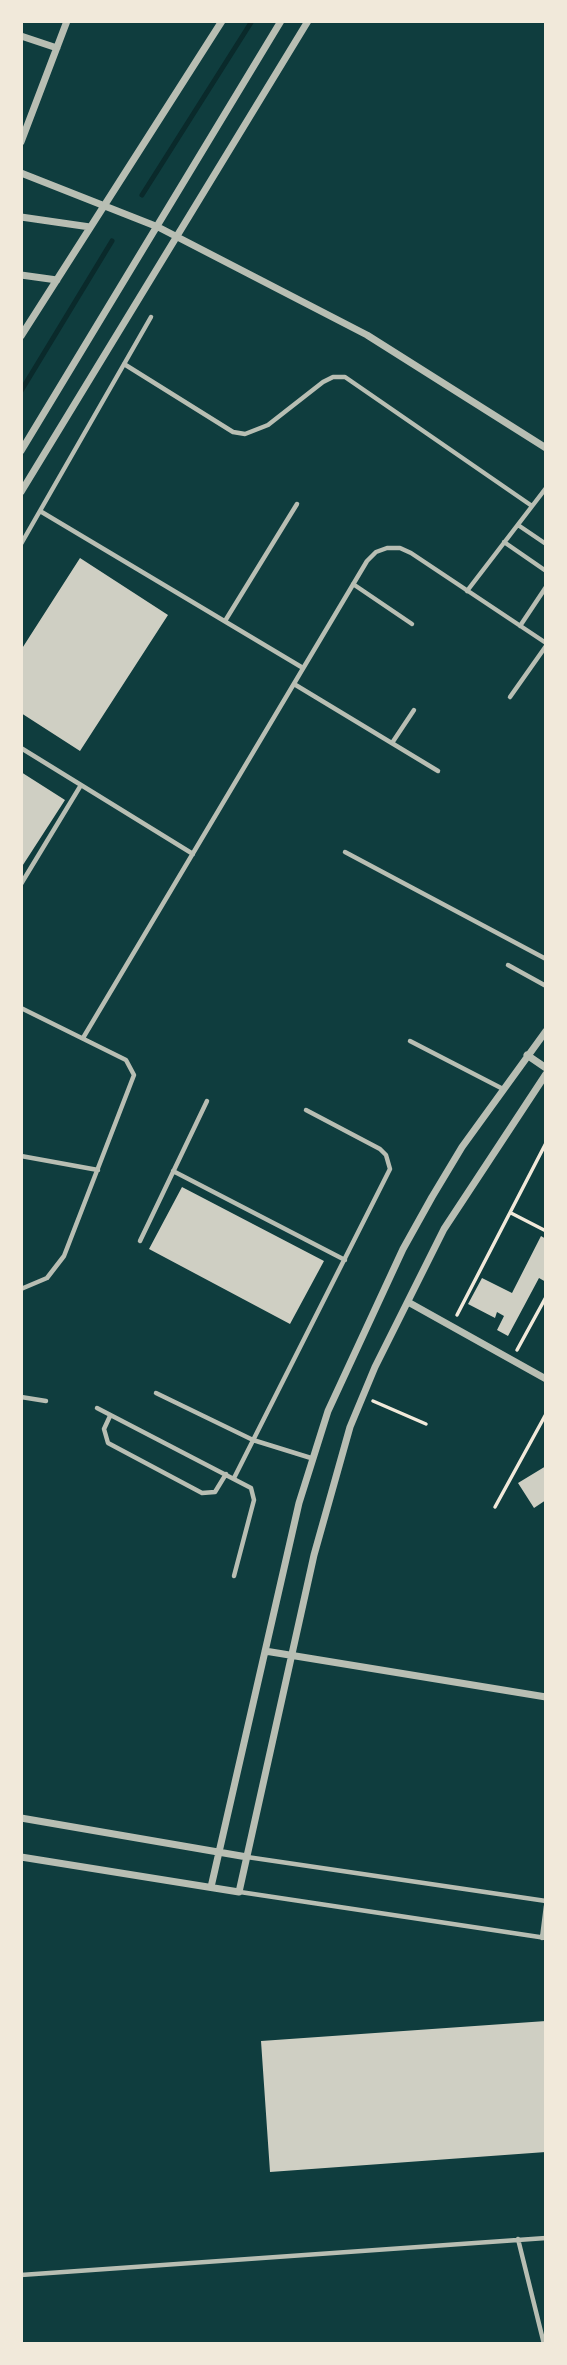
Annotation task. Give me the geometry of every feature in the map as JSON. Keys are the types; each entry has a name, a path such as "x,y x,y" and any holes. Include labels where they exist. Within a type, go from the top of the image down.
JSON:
{"street":[{"path":"21,142 67,21"},
{"path":"21,336 222,21"},
{"path":"21,451 281,21"},
{"path":"21,492 308,21"},
{"path":"21,36 57,48"},
{"path":"21,173 158,227 367,335 546,448"},
{"path":"21,217 90,227"},
{"path":"21,275 57,280"},
{"path":"211,1887 311,1458 341,1379 403,1249 462,1147 546,1031"},
{"path":"527,1055 546,1068"},
{"path":"21,1857 239,1892 330,1489 362,1396 444,1229 546,1074"},
{"path":"408,1302 546,1379"},
{"path":"265,1651 546,1698"},
{"path":"21,1818 247,1857"}],"lane":[{"path":"21,544 151,317"},
{"path":"124,364 233,432 245,434 268,425 323,382 333,377 345,377 532,506"},
{"path":"467,591 546,488"},
{"path":"225,621 297,504"},
{"path":"40,511 303,668"},
{"path":"518,525 546,544"},
{"path":"504,542 546,570"},
{"path":"83,1038 353,584 376,552 387,548 400,548 546,645 510,697"},
{"path":"353,584 412,624"},
{"path":"520,626 546,587"},
{"path":"294,684 438,771"},
{"path":"392,743 414,710"},
{"path":"21,748 193,854"},
{"path":"21,884 81,785"},
{"path":"345,852 546,958"},
{"path":"508,965 546,986"},
{"path":"21,1009 126,1060 134,1075 57,1268 35,1285 21,1289"},
{"path":"410,1041 503,1089"},
{"path":"139,1241 207,1101"},
{"path":"234,1478 388,1175 389,1162 380,1149 306,1110"},
{"path":"21,1156 98,1170"},
{"path":"173,1171 345,1260"},
{"path":"156,1393 253,1440 311,1458"},
{"path":"21,1397 46,1401"},
{"path":"97,1408 251,1488 254,1494 234,1576"},
{"path":"111,1415 104,1429 108,1443 202,1493 215,1492 226,1474"},
{"path":"239,1892 544,1938 546,1903 247,1857"},
{"path":"21,2275 546,2238"},
{"path":"518,2239 544,2344"}],"path":[{"path":"451,1326 546,1143"},
{"path":"510,1213 546,1231"},
{"path":"512,1360 546,1297"},
{"path":"362,1396 426,1424"},
{"path":"495,1507 546,1414"}],"building":[{"path":"80,558 168,615 80,751 21,713 21,650"},
{"path":"21,772 65,800 21,868"},
{"path":"182,1187 324,1261 290,1324 149,1249"},
{"path":"541,1236 546,1239 546,1282 539,1278 508,1336 497,1330 504,1316 497,1312 495,1318 468,1304 482,1278 512,1293"},
{"path":"546,1466 546,1500 534,1508 518,1483"},
{"path":"546,2021 546,2152 270,2172 261,2041"}],"waterway":[{"path":"142,195 252,21"},
{"path":"21,391 112,241"}]}
